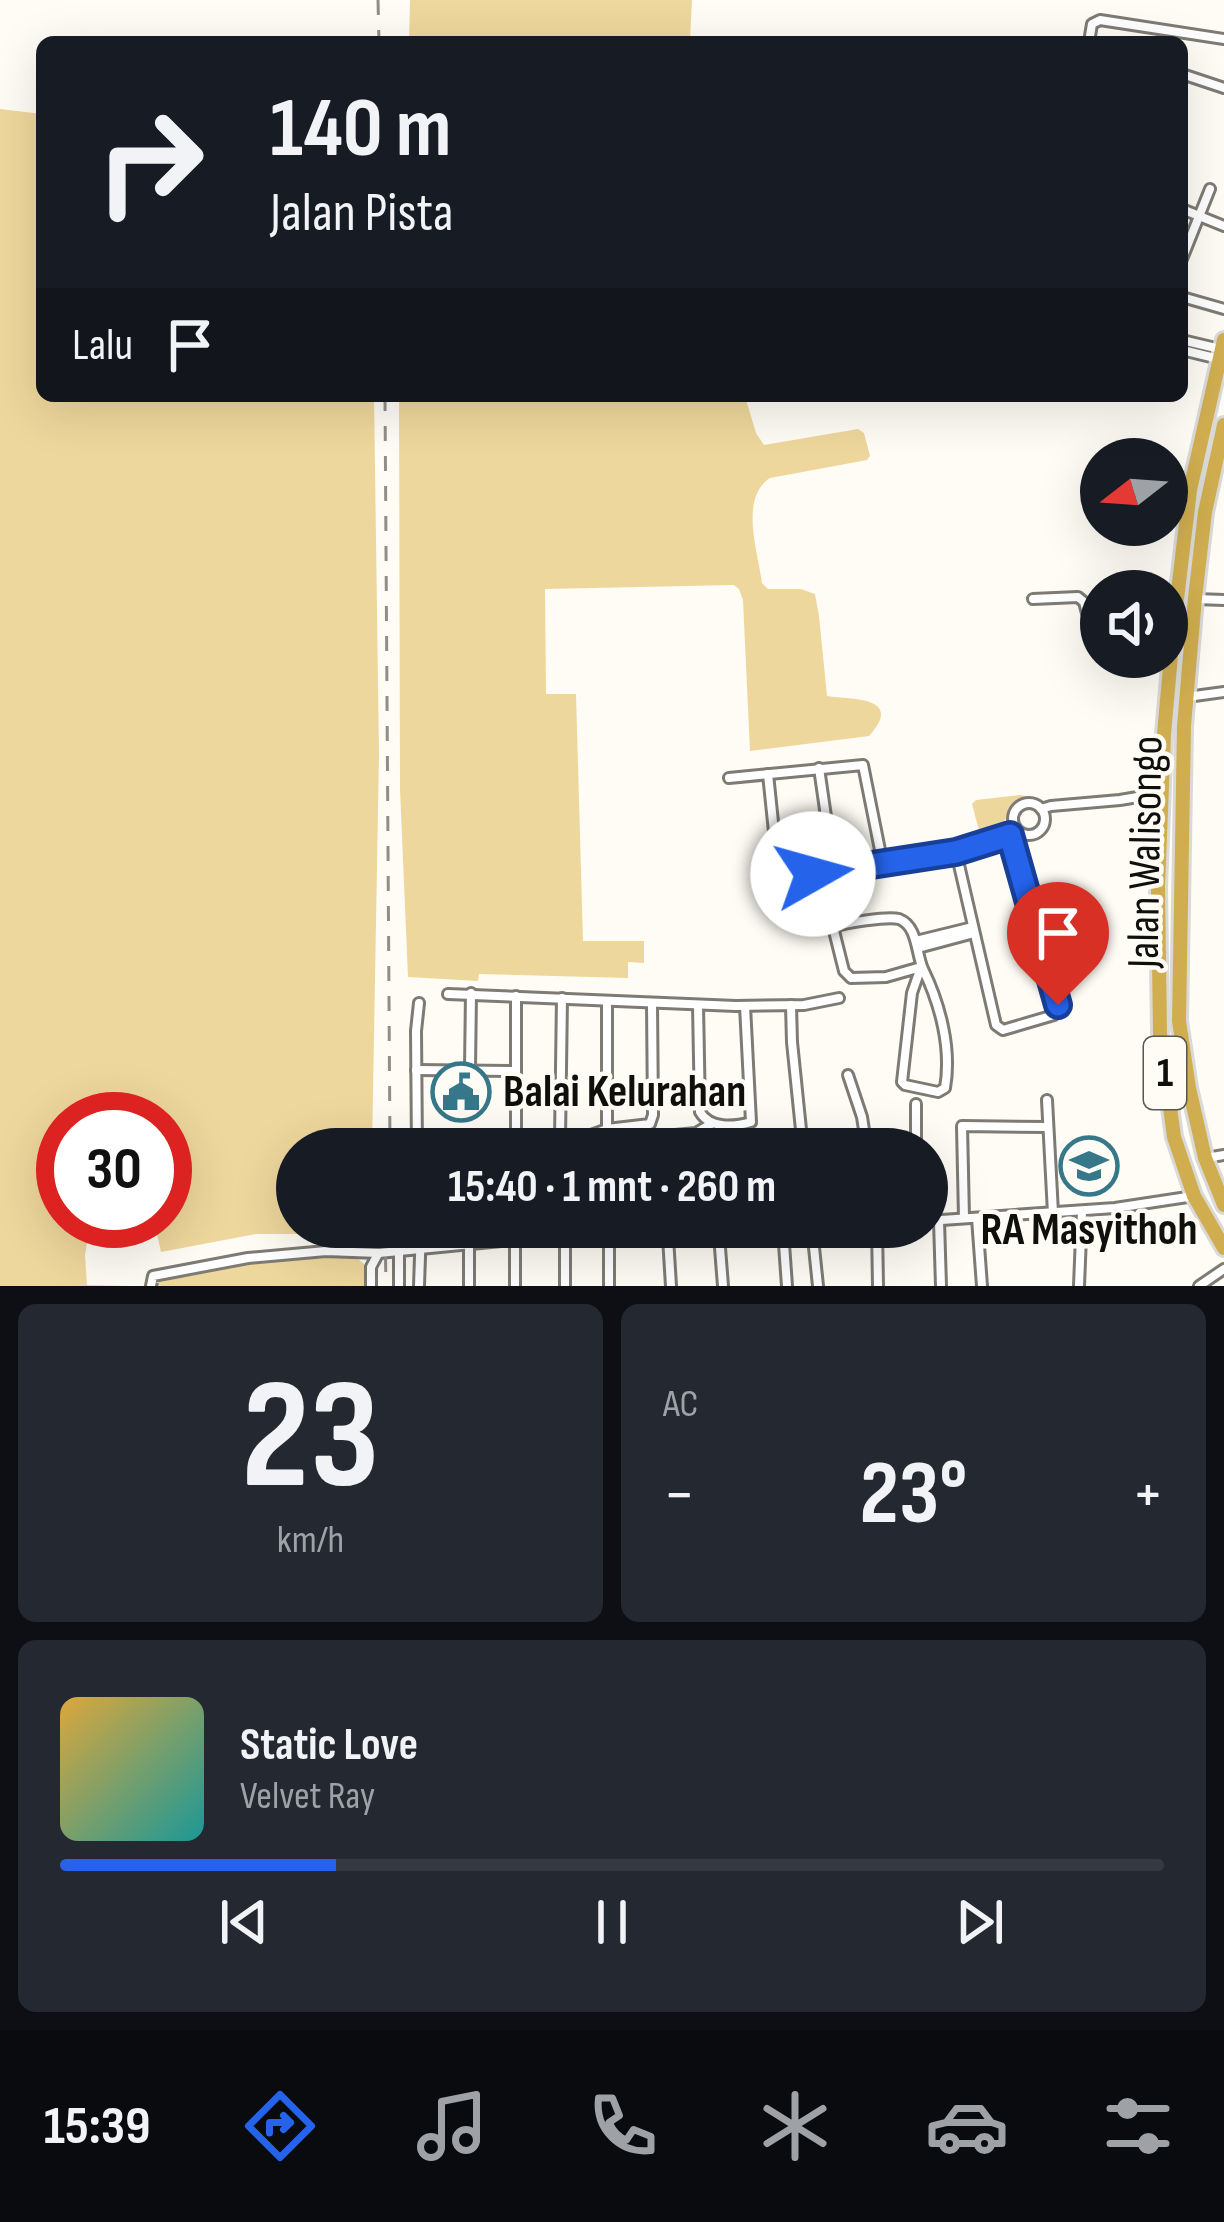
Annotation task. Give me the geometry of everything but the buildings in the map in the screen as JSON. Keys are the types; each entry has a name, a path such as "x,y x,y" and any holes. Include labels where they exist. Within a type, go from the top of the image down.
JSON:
{"highway":[{"name":"Jalan Walisongo","path":"1179,570 1190,490 1222,349"},
{"name":"Jalan Walisongo","path":"1224,424 1205,512 1182,748 1179,1021 1205,1158 1224,1205"},
{"name":"Jalan Walisongo","path":"1167,678 1158,886 1160,1034 1174,1137 1194,1196 1224,1247"},
{"path":"1158,886 1180,886"}],"street":[{"path":"1090,36 1092,24 1100,20 1224,39"},
{"path":"1188,76 1224,88"},
{"path":"1188,245 1210,189"},
{"path":"1188,212 1224,226"},
{"path":"1188,299 1224,309"},
{"path":"1188,341 1222,349"},
{"path":"1188,350 1222,349"},
{"path":"1195,598 1224,600"},
{"path":"1033,599 1080,599"},
{"path":"1187,697 1224,692"},
{"path":"729,778 863,765 883,865"},
{"path":"819,768 834,872"},
{"path":"768,774 779,880"},
{"path":"956,852 996,1025 1003,1030 1059,1011 1013,832 1018,807 1030,803 1041,809 1160,793"},
{"path":"762,882 956,852 1013,832 1027,836 1039,832 1045,821 1041,809"},
{"path":"896,919 907,925 935,996 948,1057 945,1088 938,1092 905,1085 901,1076 921,967 886,977 850,979 833,927 896,919"},
{"path":"917,945 973,930"},
{"path":"470,1070 471,993"},
{"path":"448,994 745,1006 839,998"},
{"path":"516,996 516,1128"},
{"path":"560,1128 562,998"},
{"path":"607,1002 611,1128"},
{"path":"417,1128 419,1003"},
{"path":"617,1128 652,1122 652,1004"},
{"path":"698,1005 700,1112 718,1128"},
{"path":"791,1005 801,1128"},
{"path":"709,1128 751,1122 745,1006"},
{"path":"416,1070 516,1071"},
{"path":"848,1075 864,1128"},
{"path":"1047,1100 1053,1213"},
{"path":"916,1104 916,1128"},
{"path":"964,1218 960,1130 964,1124 1048,1127"},
{"path":"1205,1158 1224,1155"},
{"path":"948,1220 1194,1196"},
{"path":"1079,1286 1082,1210"},
{"path":"977,1218 982,1286"},
{"path":"151,1286 153,1276 248,1258 422,1248 419,1286"},
{"path":"469,1248 469,1286"},
{"path":"514,1248 515,1286"},
{"path":"565,1248 565,1286"},
{"path":"609,1248 609,1286"},
{"path":"669,1248 671,1286"},
{"path":"719,1248 723,1286"},
{"path":"784,1248 787,1286"},
{"path":"816,1248 818,1286"},
{"path":"877,1248 878,1286"},
{"path":"939,1248 940,1286"},
{"path":"399,1252 399,1286"},
{"path":"371,1286 370,1267 379,1253"},
{"path":"1199,1286 1224,1269"}],"shaded area":[{"path":"410,0 692,0 690,36 409,36"},
{"path":"0,109 36,113 36,402 374,402 379,753 372,1128 276,1128 276,1234 192,1246 192,1092 36,1092 36,1248 86,1248 87,1285 132,1286 0,1286"},
{"path":"399,402 747,402 764,445 858,429 864,433 867,460 770,478 755,498 753,526 762,583 768,589 815,594 827,696 878,706 879,723 869,736 750,751 743,600 734,585 545,589 546,694 576,694 583,941 644,941 644,963 628,962 628,978 479,974 478,981 408,977 400,789"},
{"path":"1032,797 1014,806 995,835 981,838 972,804"},
{"path":"355,1256 366,1266 366,1286 156,1286 161,1279 249,1263"}],"railway":[{"path":"378,0 379,36"},
{"path":"385,402 390,1128"},
{"path":"385,1248 386,1286"}],"place":[{"name":"Balai Kelurahan","path":"461,1092"},
{"name":"RA Masyithoh","path":"1089,1166"}],"route":[{"path":"813,874 956,852 1010,835 1058,1005"}]}
